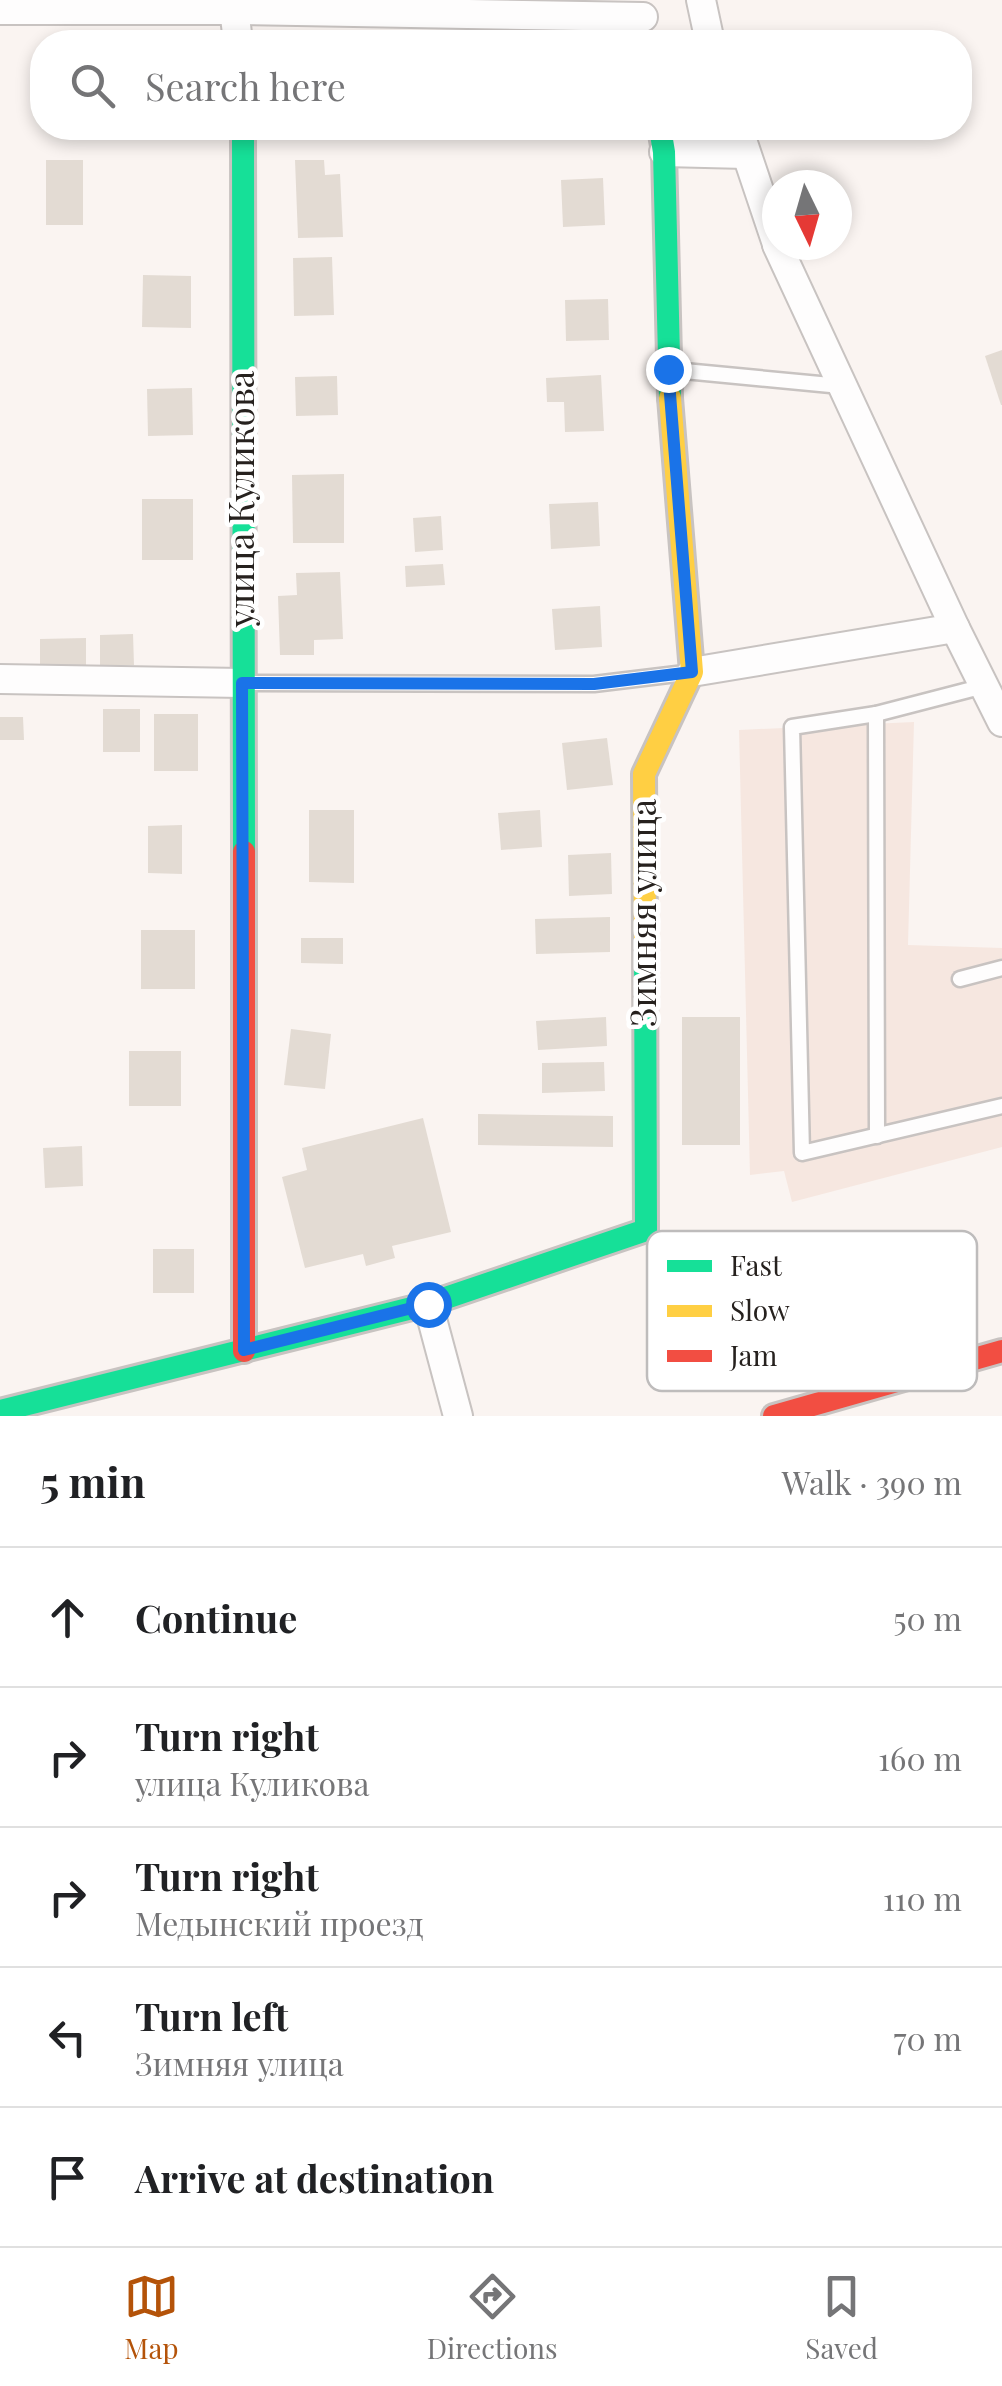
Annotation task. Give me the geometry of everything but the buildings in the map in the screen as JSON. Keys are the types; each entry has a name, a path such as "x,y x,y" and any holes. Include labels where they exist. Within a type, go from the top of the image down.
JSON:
{"street":[{"path":"701,0 707,30"},
{"path":"234,5 237,30"},
{"path":"0,10 234,5 643,20"},
{"name":"улица Куликова","path":"242,140 244,1350"},
{"path":"662,140 742,141 762,200"},
{"name":"Зимняя улица","path":"428,1304 646,1230 644,774 692,672 668,369 662,140"},
{"path":"784,260 954,628 1002,722"},
{"path":"692,672 954,628"},
{"path":"0,679 242,683"},
{"path":"0,1411 428,1304 458,1416"},
{"path":"977,1358 1002,1351"},
{"path":"774,1416 862,1391"}],"lane":[{"path":"668,369 841,386"},
{"path":"242,683 594,684 692,672"},
{"path":"984,686 876,714 792,727 802,1153 1002,1106"},
{"path":"876,714 877,1136"},
{"path":"960,979 1002,968"}],"shaded area":[{"path":"914,722 908,945 1002,948 1002,1147 792,1202 784,1171 750,1175 739,730"}],"traffic: fast":[{"path":"243,140 244,852"},
{"path":"662,140 670,398"},
{"path":"0,1411 428,1304 646,1230 645,938"}],"traffic: slow":[{"path":"645,938 644,774 692,672 670,398"}],"traffic: jam":[{"path":"244,852 244,1351"},
{"path":"977,1358 1002,1351"},
{"path":"774,1416 862,1391"}],"route":[{"path":"428,1304 244,1350 242,683 594,684 692,672 668,369"}]}
